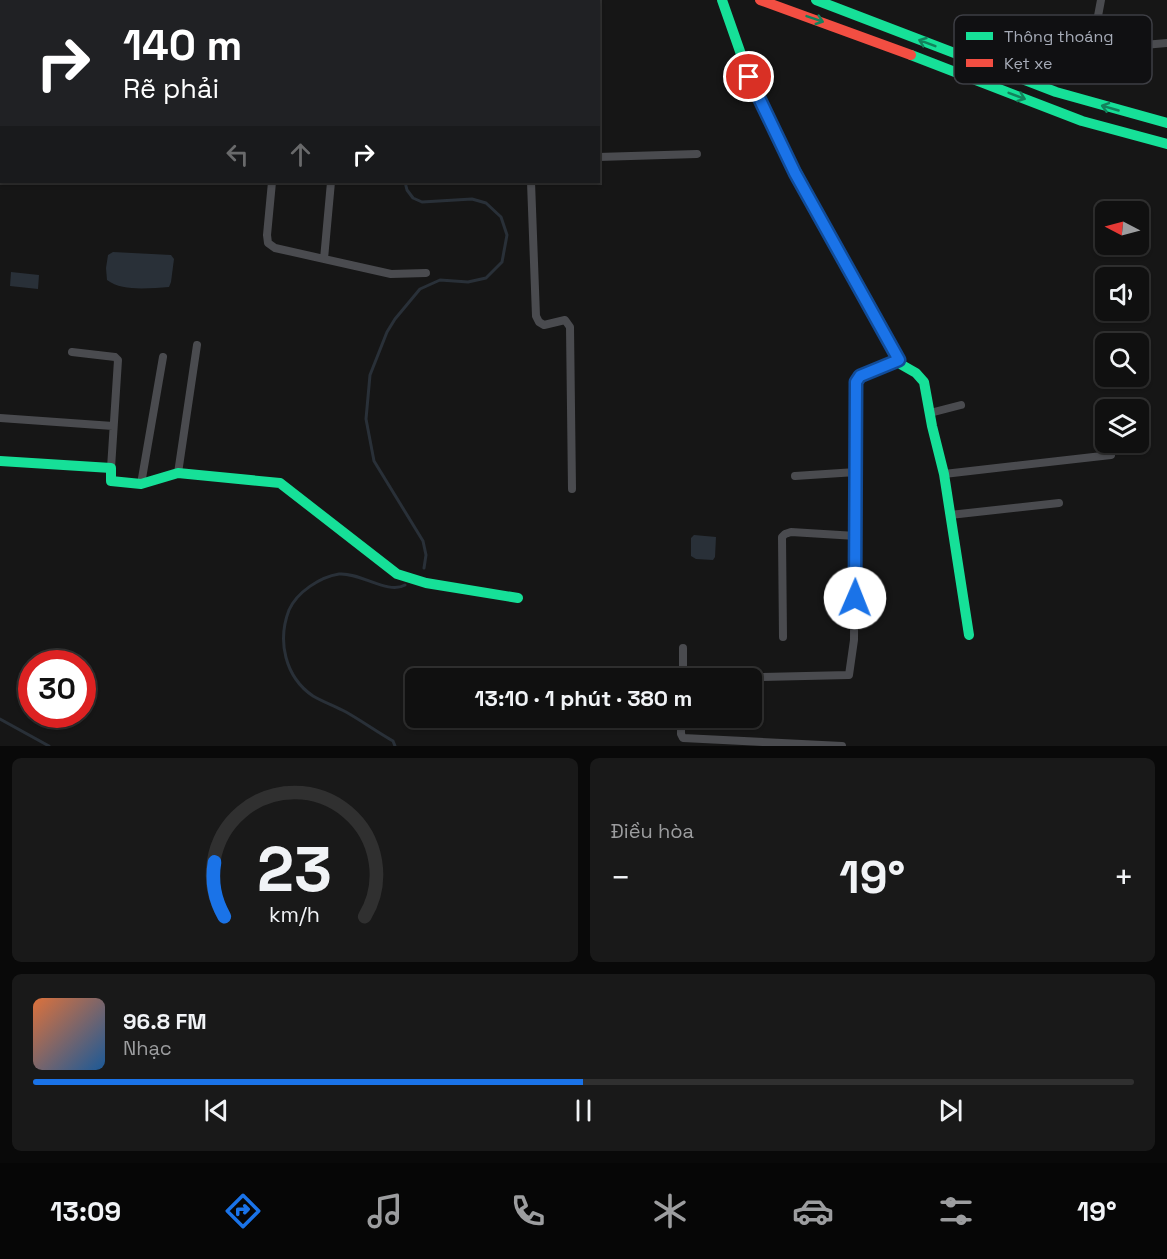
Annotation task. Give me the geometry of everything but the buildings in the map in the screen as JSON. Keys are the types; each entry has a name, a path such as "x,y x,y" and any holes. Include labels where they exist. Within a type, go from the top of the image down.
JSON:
{"street":[{"path":"722,0 749,77 771,125 899,360 924,382 944,474 969,635"},
{"path":"760,0 954,72"},
{"path":"816,0 954,53"},
{"path":"1100,15 1101,0"},
{"path":"840,28 848,12"},
{"path":"1152,45 1167,44"},
{"path":"986,84 1082,121 1167,144"},
{"path":"1035,84 1167,123"},
{"path":"600,157 697,154"},
{"path":"272,183 267,235 268,243 275,248 391,274 426,273"},
{"path":"324,259 331,183"},
{"path":"531,183 536,316 544,325 565,320 570,327 572,489"},
{"path":"177,473 196,345"},
{"path":"72,352 115,357 118,360 111,481 141,484 177,473 280,483 397,574 426,583 518,598"},
{"path":"141,484 163,357"},
{"path":"762,677 849,675 854,640 856,382 860,376 899,360"},
{"path":"930,413 961,405"},
{"path":"0,418 113,426"},
{"path":"944,474 1110,455"},
{"path":"0,461 111,468"},
{"path":"795,476 856,472"},
{"path":"950,515 1059,503"},
{"path":"783,637 782,537 791,532 856,536"},
{"path":"683,648 683,668"},
{"path":"681,728 683,738 701,742 842,746"}],"shaded area":[{"path":"113,252 171,255 174,259 169,287 129,288 113,284 107,280 106,268 108,255"},
{"path":"11,272 39,275 38,289 10,286"},
{"path":"694,535 716,537 713,560 696,559 691,556 691,538"}],"waterway":[{"path":"405,183 413,198 422,202 472,199 486,203 501,217 507,235 502,262 486,278 468,282 440,280 420,289 387,332 370,375 366,419 374,461 423,541 426,555 424,568"},
{"path":"395,746 393,741 346,712 313,696 303,688 290,669 286,658 284,634 285,622 293,603 303,591 324,578 347,574 390,587 405,585"},
{"path":"0,719 49,746"}],"traffic: fast":[{"path":"722,0 749,77 771,125 902,365 916,373 924,382 944,474 969,635"},
{"path":"816,0 954,53"},
{"path":"911,55 954,72"},
{"path":"986,84 1082,121 1167,144"},
{"path":"1035,84 1167,123"},
{"path":"0,461 111,468 111,481 141,484 178,473 280,483 397,574 426,583 518,598"}],"traffic: jam":[{"path":"760,0 911,55"}],"route":[{"path":"749,77 795,173 899,360 860,376 856,382 855,598"}]}
